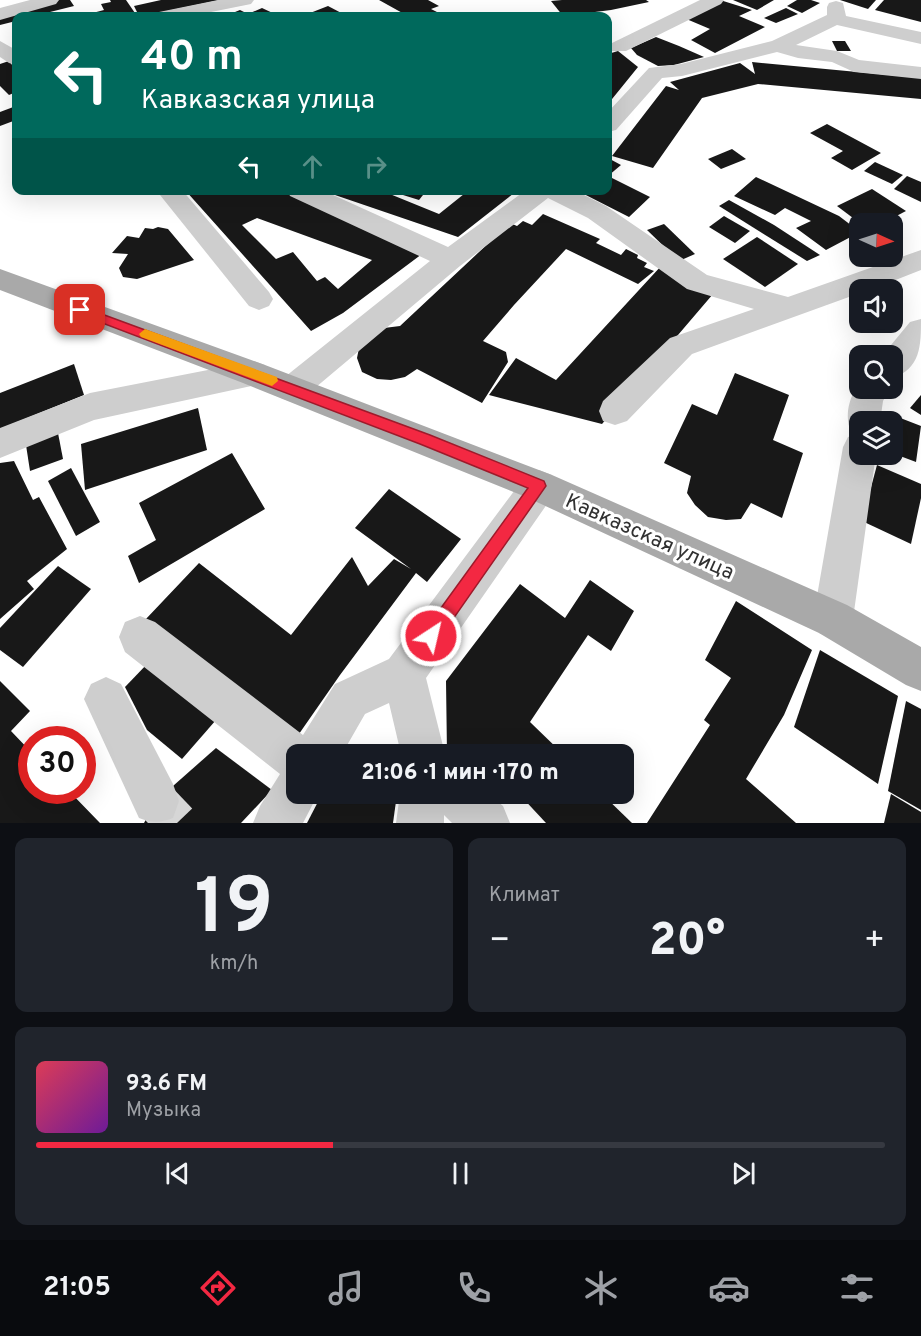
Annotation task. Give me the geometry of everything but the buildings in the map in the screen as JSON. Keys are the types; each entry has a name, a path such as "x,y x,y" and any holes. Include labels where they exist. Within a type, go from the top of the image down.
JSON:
{"main road":[{"name":"Кавказская улица","path":"0,279 254,374 539,486 833,619 921,670"}],"street":[{"path":"0,14 50,0"},
{"path":"203,12 245,0"},
{"path":"613,47 715,0"},
{"path":"613,47 628,51 656,72 682,70 778,46 835,13 921,38"},
{"path":"778,46 798,52 837,57 854,66 921,73"},
{"path":"612,121 656,72"},
{"path":"172,195 260,299"},
{"path":"310,195 450,259"},
{"path":"292,389 450,259 536,195"},
{"path":"562,195 597,212 697,282 789,308"},
{"path":"615,411 681,346 921,260"},
{"path":"903,352 921,330"},
{"path":"0,443 90,407 254,374"},
{"path":"833,619 857,465"},
{"path":"323,744 350,699 404,674 539,486"},
{"path":"140,637 286,750"},
{"path":"404,674 421,744"},
{"path":"106,699 156,801"},
{"path":"277,823 288,804"},
{"path":"420,823 422,804"},
{"path":"466,804 486,823"}],"tunnel":[{"path":"156,801 177,823"}],"slow traffic":[{"path":"145,334 272,381"}],"route":[{"path":"80,310 425,439 539,486 431,636"}]}
